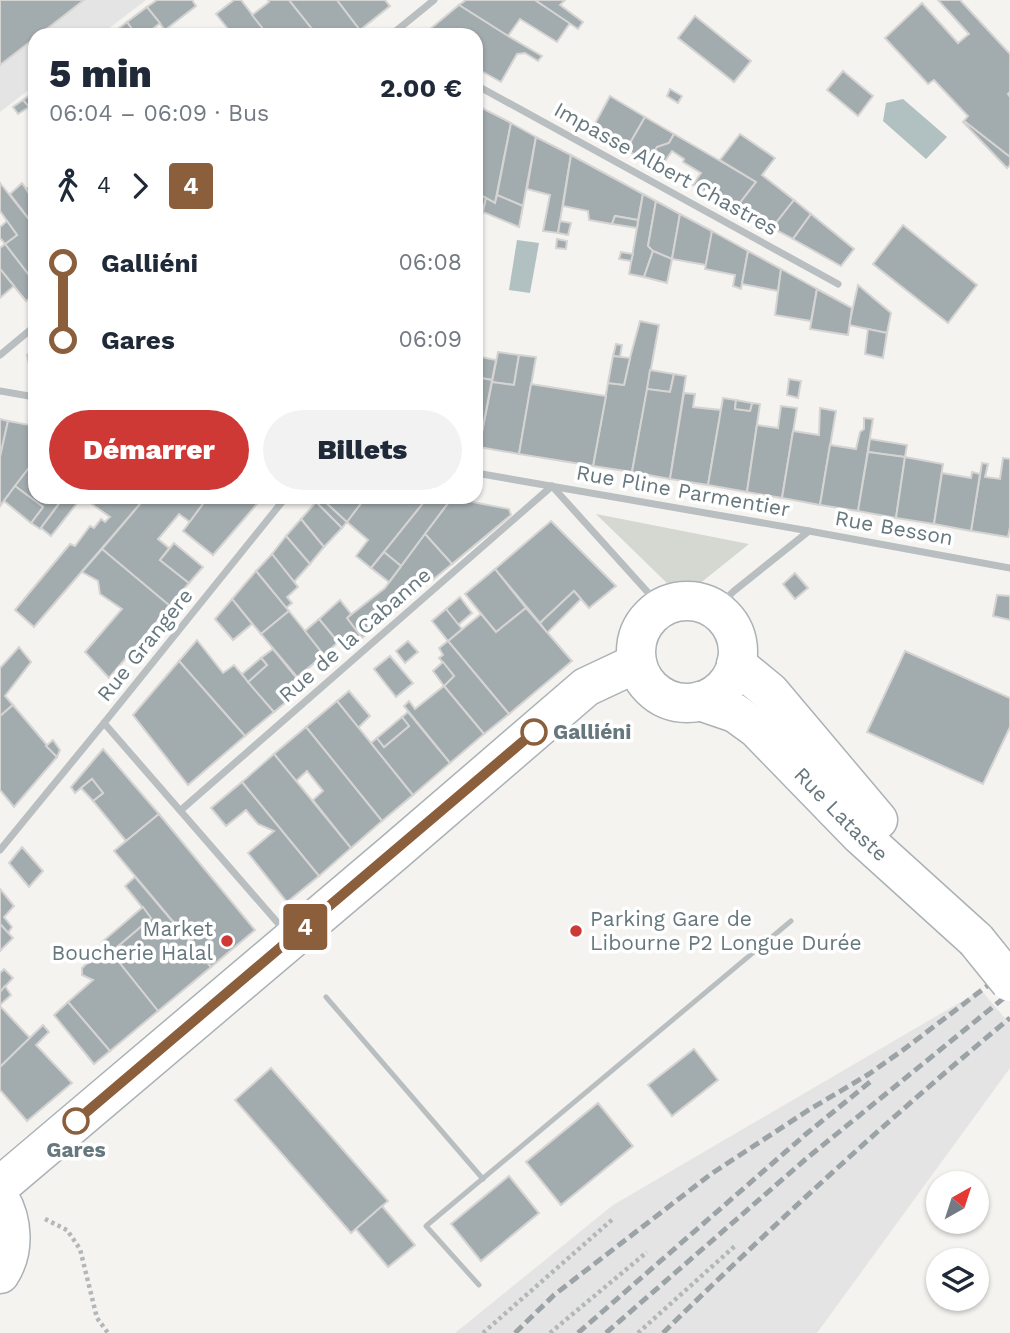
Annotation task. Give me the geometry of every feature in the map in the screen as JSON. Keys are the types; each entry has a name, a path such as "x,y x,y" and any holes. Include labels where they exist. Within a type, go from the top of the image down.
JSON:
{"main road":[{"path":"688,601 715,609 734,633 738,649 731,677 723,688 700,701 683,703 654,691 643,678 636,647 640,631 649,618 662,608 688,601"},
{"path":"0,1186 586,687 638,663"},
{"name":"Rue Lataste","path":"736,664 771,692 1010,982"},
{"name":"Rue Lataste","path":"700,701 735,713 757,729 860,835 976,940"},
{"path":"0,1199 10,1227 10,1248 0,1274"}],"street":[{"path":"400,28 434,0"},
{"name":"Impasse Albert Chastres","path":"483,89 838,284"},
{"path":"0,355 28,332"},
{"path":"0,391 28,396"},
{"name":"Rue Pline Parmentier","path":"483,474 809,531"},
{"name":"Rue Pline Parmentier","path":"552,486 662,608"},
{"name":"Rue de la Cabanne","path":"181,810 552,486"},
{"name":"Rue Grangere","path":"280,504 104,723 291,939"},
{"name":"Rue Besson","path":"715,609 809,531 1010,568"},
{"path":"0,850 104,723"}],"lane":[{"path":"479,1285 426,1226 791,921"},
{"path":"326,997 483,1179"}],"path":[{"path":"42,1218 67,1230 80,1249 97,1318 108,1333"},
{"path":"482,1333 614,1219"},
{"path":"638,1333 736,1245"},
{"path":"550,1333 647,1252"}],"shaded area":[{"path":"0,0 146,0 109,28 28,28 28,90 0,112"},
{"path":"903,99 947,137 926,159 883,121 886,103"},
{"path":"517,240 539,243 530,293 509,290"},
{"path":"596,514 749,544 693,589 670,586"},
{"path":"981,990 1010,1024 1010,1068 935,1171 926,1171 926,1183 817,1333 455,1333 613,1205"}],"building":[{"path":"0,0 84,0 48,28 28,28 28,43 0,65"},
{"path":"157,0 192,0 196,6 168,28 163,28 147,7"},
{"path":"234,0 241,0 263,28 227,28 216,14"},
{"path":"268,0 289,0 311,28 262,28 252,15 269,2"},
{"path":"289,0 337,0 358,28 311,28"},
{"path":"337,0 385,0 390,6 362,28 358,28"},
{"path":"466,0 535,0 570,23 557,42 520,19 508,36 459,5"},
{"path":"535,0 565,0 560,5 583,22 578,29"},
{"path":"938,0 960,0 1010,54 1010,157 964,121 968,116 934,80 928,84 885,38 922,3 958,43 969,34"},
{"path":"459,5 542,56 538,61 525,53 517,54 501,82 483,72 483,28 431,28"},
{"path":"147,7 160,23 154,28 131,28 127,22"},
{"path":"695,16 751,61 734,82 678,38"},
{"path":"127,22 131,28 119,28"},
{"path":"843,71 873,96 858,116 827,90"},
{"path":"670,89 682,96 678,103 667,96"},
{"path":"610,96 645,117 626,150 591,131"},
{"path":"23,100 28,106 18,114 13,107"},
{"path":"483,109 511,123 495,203 483,197"},
{"path":"645,117 674,134 669,143 657,147 648,162 626,150"},
{"path":"963,122 1010,157 1010,165 1007,168"},
{"path":"511,123 536,137 523,206 497,195"},
{"path":"674,134 756,182 736,208 693,185 701,173 683,162 684,159 672,151 660,168 648,162 657,147 669,143"},
{"path":"740,134 775,158 762,175 794,200 772,228 736,208 756,182 720,160"},
{"path":"536,137 571,155 558,233 543,231 550,195 527,189"},
{"path":"571,155 643,194 638,220 615,216 612,224 589,220 588,211 563,206"},
{"path":"0,183 28,218 28,274 5,244 17,235 0,211"},
{"path":"22,183 28,192 28,218 10,194"},
{"path":"643,194 656,201 648,246 653,251 644,277 629,274"},
{"path":"497,195 523,206 519,227 483,212 486,198 495,203"},
{"path":"794,200 811,214 793,239 772,228"},
{"path":"656,201 680,214 672,259 648,246"},
{"path":"680,214 712,231 706,265 672,259"},
{"path":"811,214 854,249 841,266 793,239"},
{"path":"615,216 638,220 637,228 612,224"},
{"path":"7,221 17,235 5,244 0,238 0,227"},
{"path":"560,221 571,223 568,235 558,233"},
{"path":"903,225 977,285 948,323 873,264"},
{"path":"712,231 748,251 741,289 733,286 735,275 705,269"},
{"path":"557,239 567,241 566,249 556,248"},
{"path":"5,244 28,274 26,301 0,269 0,248"},
{"path":"653,251 672,259 667,283 644,277"},
{"path":"748,251 781,269 778,291 742,284"},
{"path":"621,252 633,254 631,261 619,259"},
{"path":"0,269 14,286 0,298"},
{"path":"781,269 817,289 811,321 775,315"},
{"path":"858,285 891,313 887,333 849,325"},
{"path":"817,289 852,308 848,335 810,329"},
{"path":"640,321 659,325 632,472 593,466 608,383 624,385"},
{"path":"868,329 887,333 883,358 865,354"},
{"path":"616,344 622,345 620,357 613,356"},
{"path":"498,352 519,355 514,385 492,382"},
{"path":"519,355 536,357 519,454 483,448 483,427 492,382 514,385"},
{"path":"613,356 630,358 624,385 608,383"},
{"path":"483,357 496,360 492,380 483,378"},
{"path":"650,370 674,374 670,392 647,389"},
{"path":"674,374 686,376 670,479 632,472 647,389 670,392"},
{"path":"483,378 492,380 483,426"},
{"path":"789,379 801,381 798,398 787,395"},
{"path":"531,384 606,396 593,466 519,454"},
{"path":"684,393 695,394 693,407 721,410 708,485 670,479"},
{"path":"723,398 736,400 735,409 750,411 752,403 760,404 747,492 708,485"},
{"path":"736,400 752,403 750,411 735,409"},
{"path":"781,406 797,408 782,498 747,492 757,425 778,428"},
{"path":"820,408 836,411 820,505 782,498 793,431 819,435"},
{"path":"864,418 873,419 858,511 820,505 830,445 856,449 860,432 864,429"},
{"path":"0,419 8,421 0,457"},
{"path":"8,421 28,425 28,469 0,506 0,457"},
{"path":"870,439 907,445 905,457 868,452"},
{"path":"868,452 905,457 896,518 858,511"},
{"path":"905,457 943,464 934,524 896,518"},
{"path":"1003,458 1010,459 1008,537 971,531 982,463 988,464 985,477 1000,479"},
{"path":"28,469 28,496 15,486"},
{"path":"972,472 980,474 971,531 934,524 942,473 971,478"},
{"path":"15,486 28,496 28,504 39,504 43,507 31,523 4,501"},
{"path":"39,504 59,504 40,529 31,523 43,507"},
{"path":"59,504 76,504 51,536 41,528"},
{"path":"92,504 140,504 34,627 15,610 70,544 75,546 90,526 94,528 101,519 105,522 110,517"},
{"path":"140,504 203,504 190,522 179,514 158,539 169,548 160,560 189,583 170,606 102,549"},
{"path":"203,504 257,504 213,555 183,531"},
{"path":"314,504 318,504 342,528 324,547 301,519"},
{"path":"318,504 328,504 347,522 342,528"},
{"path":"328,504 361,504 347,522"},
{"path":"361,504 422,504 371,568 356,556 368,540 347,522"},
{"path":"422,504 448,504 401,566 384,552"},
{"path":"448,504 483,504 509,509 511,515 452,564 425,534"},
{"path":"301,519 324,547 310,564 286,536"},
{"path":"551,521 616,586 589,608 574,591 540,623 495,569"},
{"path":"425,534 452,564 362,638 347,618 385,588"},
{"path":"286,536 310,564 294,582 272,554"},
{"path":"174,543 203,567 189,583 160,560"},
{"path":"102,549 170,606 109,678 85,652 122,609 100,594 98,581 82,572"},
{"path":"384,552 401,566 389,582 371,568"},
{"path":"272,554 298,587 287,597 292,603 286,608 256,571"},
{"path":"495,569 526,608 496,632 465,594"},
{"path":"256,571 289,611 261,634 232,599"},
{"path":"795,573 808,588 795,599 783,584"},
{"path":"574,591 581,599 547,633 540,623"},
{"path":"997,595 1010,596 1010,620 993,616"},
{"path":"460,597 472,613 458,625 446,609"},
{"path":"232,599 252,624 233,640 215,619"},
{"path":"340,600 351,614 347,618 362,638 357,643 349,634 338,642 319,619"},
{"name":"Galliéni","path":"526,608 572,661 509,714 448,641 481,614 496,632"},
{"path":"446,609 462,629 448,641 432,621"},
{"path":"289,611 324,655 297,677 261,634"},
{"path":"319,619 338,642 324,655 305,631"},
{"path":"197,640 223,673 234,665 274,712 245,736 179,661"},
{"path":"408,641 418,652 405,663 396,651"},
{"path":"448,641 509,714 484,734 444,686 454,676 439,658 443,655 439,648"},
{"path":"19,647 31,662 5,696 13,705 0,716 0,668"},
{"path":"273,649 304,687 274,712 248,682 267,665 261,658"},
{"path":"905,651 1010,698 1010,727 983,784 867,732"},
{"path":"390,656 413,683 396,697 374,669"},
{"path":"261,658 267,665 248,682 242,674"},
{"path":"179,661 245,736 188,785 133,715"},
{"path":"443,662 454,676 444,686 433,671"},
{"path":"444,686 484,734 450,763 404,706 409,701 415,709"},
{"path":"349,691 370,716 358,728 337,701"},
{"path":"337,701 413,795 382,821 306,727"},
{"path":"13,705 57,757 14,807 0,790 0,716"},
{"path":"408,712 450,763 413,795 371,743 377,738 384,747 409,726 402,717"},
{"path":"402,717 409,726 384,747 377,738"},
{"path":"306,727 382,821 351,848 313,800 323,791 307,771 296,781 274,754"},
{"path":"53,740 60,750 57,757 46,746"},
{"path":"103,749 159,814 126,841 93,801 103,793 92,779 75,793 71,787"},
{"path":"274,754 351,848 319,876 242,782"},
{"path":"92,779 103,793 93,801 81,788"},
{"path":"242,782 319,876 287,902 248,853 274,831 258,824 246,810 226,826 211,808"},
{"path":"159,814 255,930 211,967 114,851"},
{"path":"22,847 43,871 29,887 9,863"},
{"path":"135,877 211,967 158,1011 111,952 151,918 125,886"},
{"path":"0,889 14,906 4,917 12,927 8,933 0,924"},
{"path":"143,907 151,918 111,952 102,942"},
{"path":"0,924 13,938 0,951"},
{"path":"106,946 158,1011 110,1051 68,1002 93,980 82,975 82,968"},
{"path":"4,969 13,978 0,992 0,973"},
{"path":"5,986 11,995 0,1005 0,992"},
{"path":"68,1002 110,1051 94,1064 54,1015"},
{"path":"0,1006 30,1038 0,1067"},
{"path":"43,1025 49,1032 36,1045 72,1083 27,1121 0,1090 0,1067"},
{"path":"694,1049 718,1080 672,1116 648,1085"},
{"path":"271,1068 388,1201 351,1233 235,1100"},
{"path":"598,1103 633,1146 561,1205 526,1162"},
{"path":"509,1176 539,1213 481,1261 451,1224"},
{"path":"382,1206 415,1245 388,1267 356,1229"}],"railway":[{"path":"515,1333 554,1295 711,1174 869,1074 1007,971"},
{"path":"606,1333 807,1158 1010,993"},
{"path":"663,1333 833,1172 1010,1018"},
{"path":"578,1333 806,1134 870,1082"}],"bus line":[{"name":"4","path":"76,1121 534,732"}],"place":[{"name":"Galliéni","path":"534,732"},
{"name":"Parking Gare de Libourne P2 Longue Durée","path":"576,931"},
{"name":"Market Boucherie Halal","path":"227,941"},
{"name":"Gares","path":"76,1121"}]}
